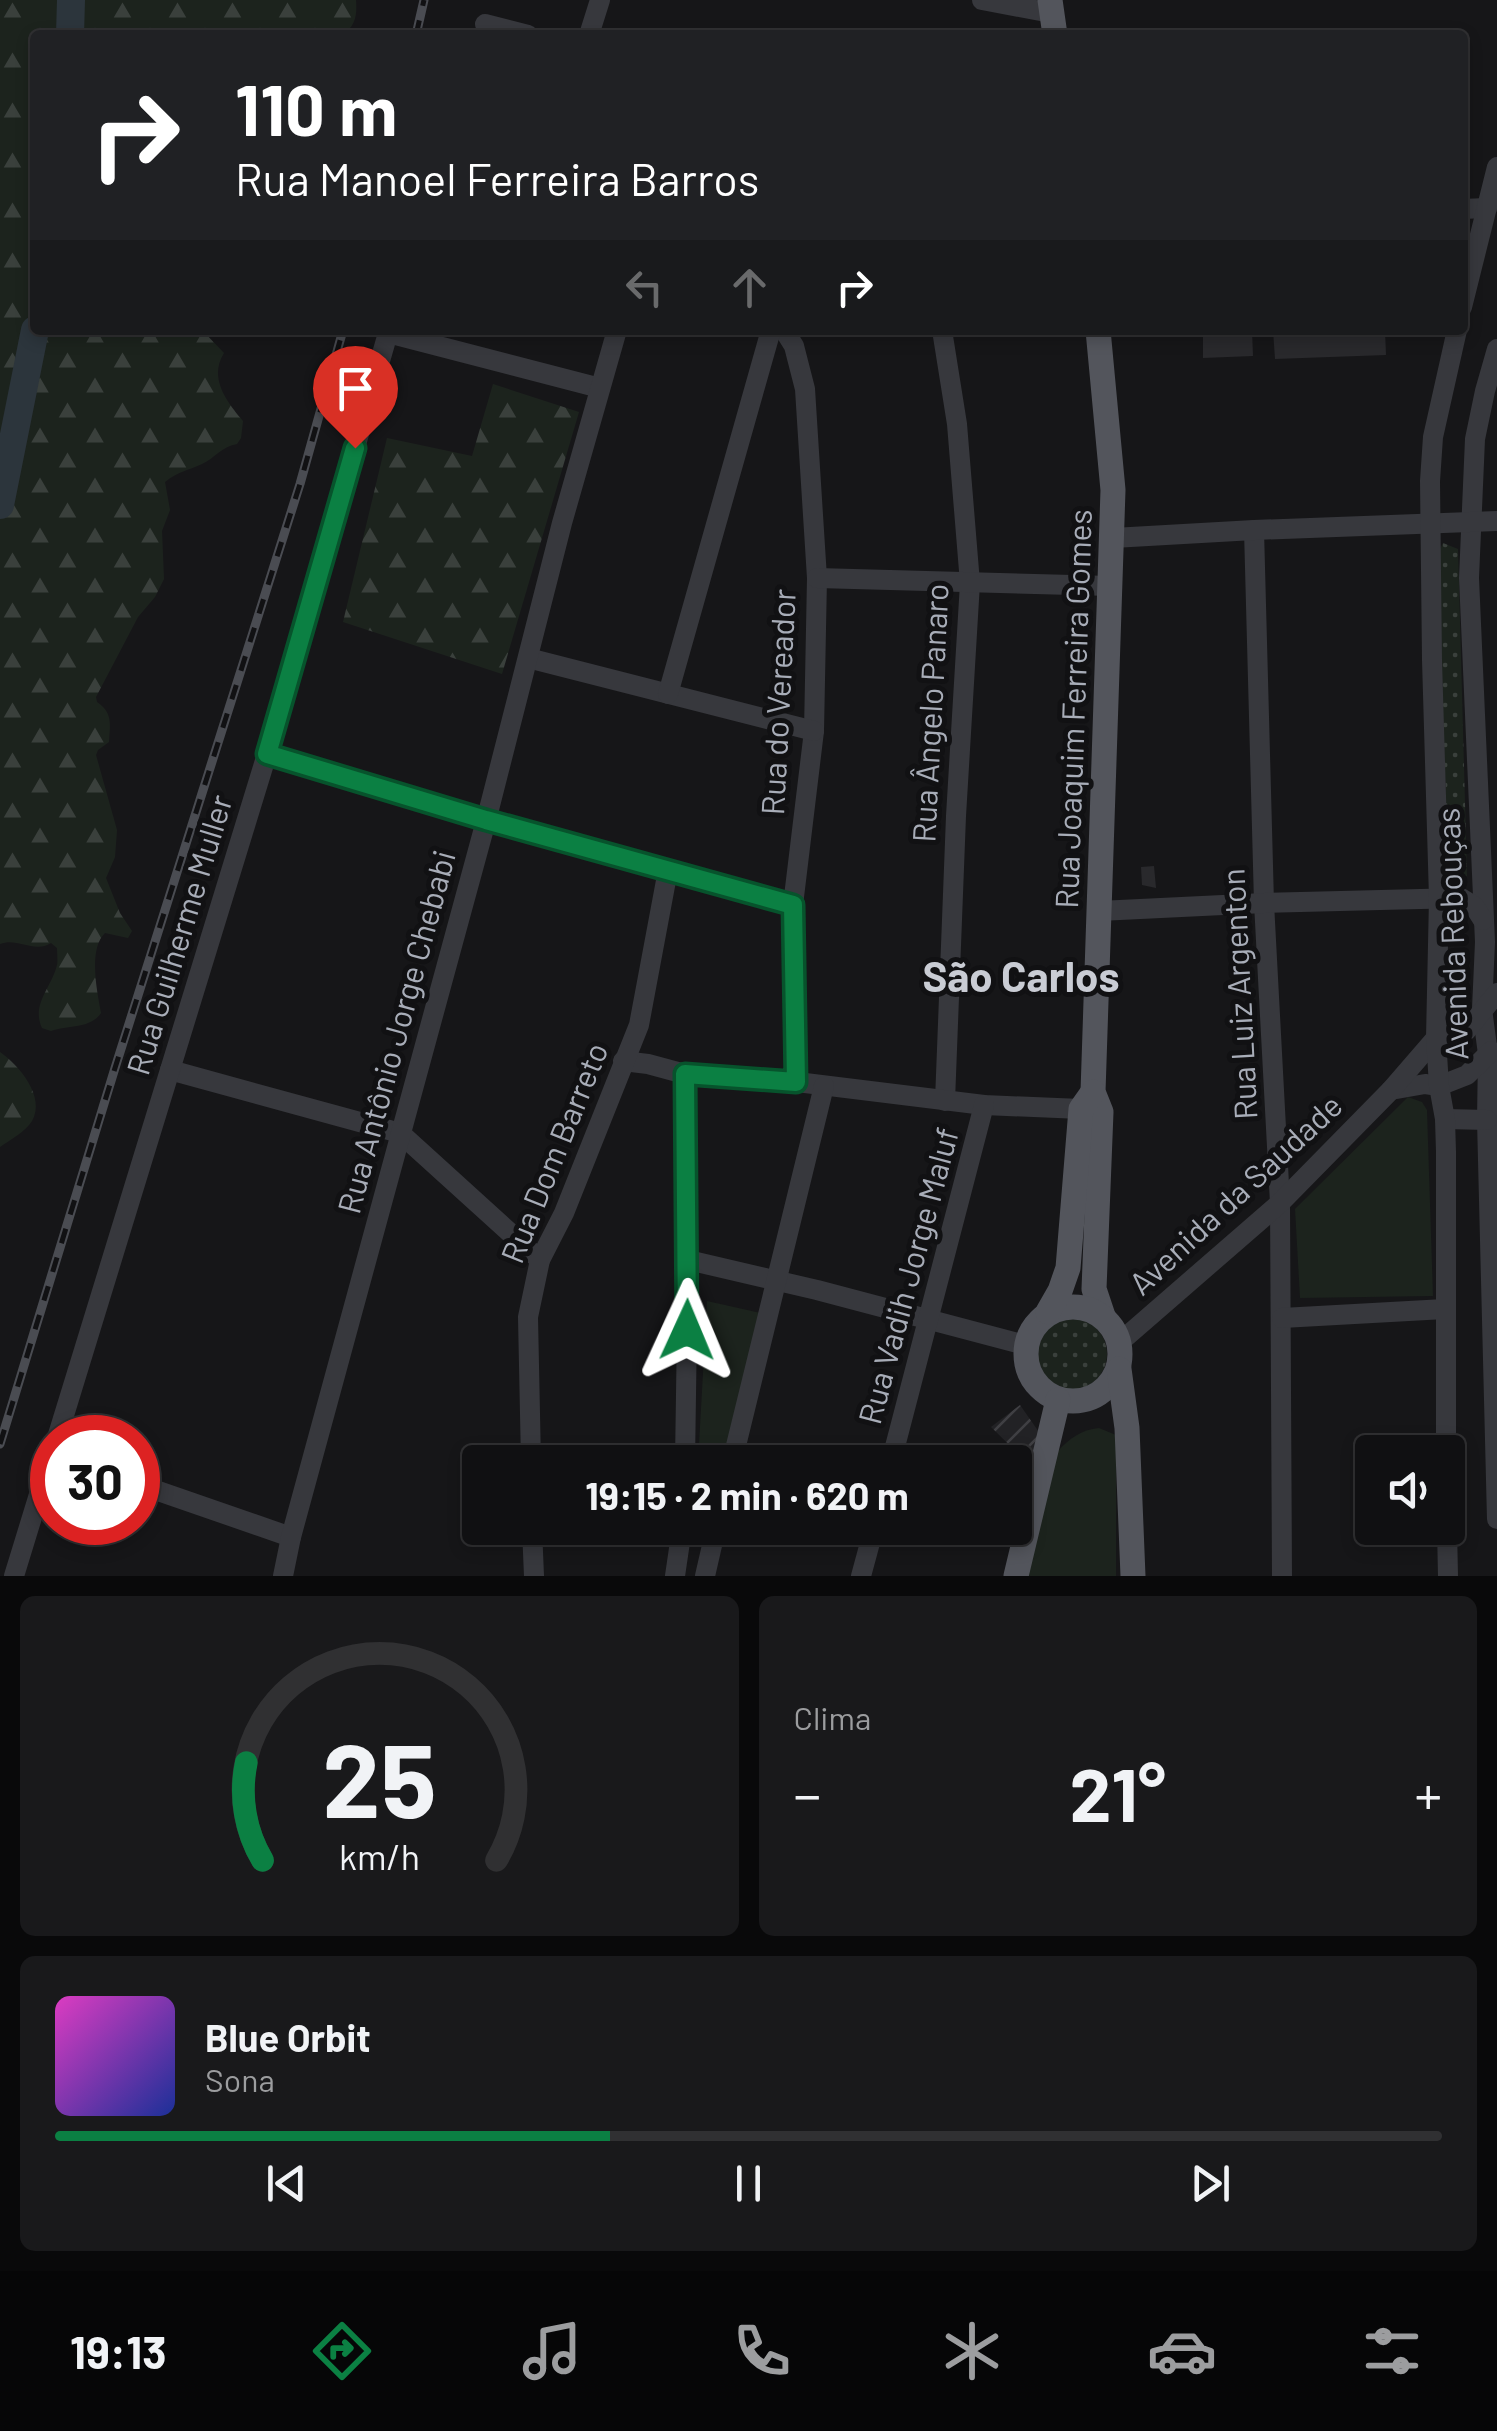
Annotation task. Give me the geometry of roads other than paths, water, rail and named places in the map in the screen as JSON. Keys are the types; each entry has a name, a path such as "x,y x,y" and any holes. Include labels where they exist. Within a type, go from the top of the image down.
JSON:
{"main road":[{"name":"Rua Joaquim Ferreira Gomes","path":"1048,1312 1068,1268 1087,1100 1099,911 1113,490 1098,335"},
{"name":"Rua Joaquim Ferreira Gomes","path":"1087,1100 1100,1112 1094,1289 1103,1316"},
{"path":"1076,1307 1103,1316 1120,1342 1121,1360 1112,1382 1088,1398 1058,1400 1047,1394 1030,1376 1025,1345 1030,1332 1048,1312 1076,1307"},
{"path":"1119,1369 1128,1428 1133,1576"},
{"path":"1016,1576 1058,1400"}],"street":[{"path":"591,30 600,0"},
{"path":"982,0 1052,16"},
{"path":"485,24 508,30"},
{"path":"1468,283 1497,167"},
{"path":"1468,209 1487,208"},
{"name":"Rua Guilherme Muller","path":"64,1415 267,754 387,335"},
{"name":"Rua Guilherme Muller","path":"396,335 600,388"},
{"name":"Rua Antônio Jorge Chebabi","path":"283,1576 562,523 616,335"},
{"path":"668,694 770,335"},
{"name":"Rua do Vereador","path":"787,335 794,346 804,389 817,578 814,731 793,905 796,1082"},
{"name":"Rua Ângelo Panaro","path":"943,335 957,424 970,582 944,1101"},
{"name":"Avenida Rebouças","path":"1446,1435 1445,1120 1438,1086 1436,1038 1439,898 1430,523 1433,437 1456,335"},
{"name":"Avenida Rebouças","path":"1497,350 1475,438 1469,578 1489,939 1492,1050 1487,1120 1497,1519"},
{"path":"1113,538 1497,520"},
{"name":"Rua Luiz Argenton","path":"1254,530 1264,903 1280,1203 1282,1576"},
{"path":"817,578 1110,586"},
{"path":"528,658 814,731"},
{"path":"267,754 486,820 793,905"},
{"name":"Rua Dom Barreto","path":"531,1445 528,1318 540,1260 564,1214 639,1024 668,870"},
{"path":"1099,911 1461,898 1468,900 1489,939"},
{"name":"Avenida da Saudade","path":"1120,1342 1280,1203 1391,1090 1436,1038 1466,1031 1490,1001"},
{"name":"Avenida da Saudade","path":"1391,1090 1425,1084 1438,1086 1466,1075 1492,1050"},
{"path":"623,1061 685,1074 796,1082 984,1105 1087,1100"},
{"path":"170,1070 400,1133 540,1260"},
{"path":"685,1074 685,1445"},
{"path":"736,1445 824,1086"},
{"name":"Rua Vadih Jorge Maluf","path":"895,1445 984,1105"},
{"path":"1445,1120 1487,1120"},
{"path":"688,1260 1025,1345"},
{"path":"1282,1318 1445,1309"},
{"path":"160,1491 291,1536"},
{"path":"14,1576 30,1524"},
{"path":"533,1545 534,1576"},
{"path":"675,1576 680,1545"},
{"path":"705,1576 712,1545"},
{"path":"861,1576 869,1545"},
{"path":"1447,1545 1448,1576"}],"waterway":[{"path":"70,30 71,0"},
{"path":"0,505 34,335"}],"railway":[{"path":"417,30 424,0"},
{"path":"0,1444 300,484 342,335"}],"district":[{"name":"São Carlos","path":"1021,977"}]}
